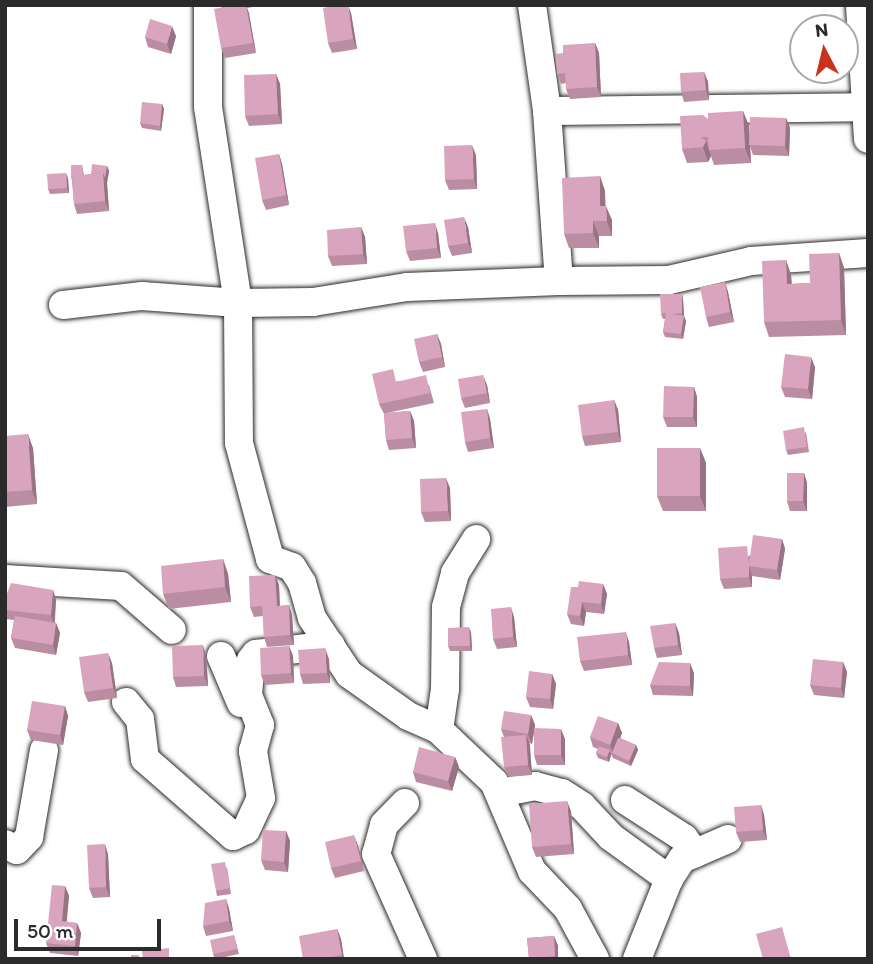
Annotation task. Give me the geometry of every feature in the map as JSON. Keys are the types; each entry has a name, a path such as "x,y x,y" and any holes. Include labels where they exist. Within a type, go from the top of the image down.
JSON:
{"street":[{"path":"208,5 208,107 238,303 239,443 259,529 270,559 292,567 302,583 312,618 349,674 408,716 439,730 474,759 500,793 533,871 568,909 595,959"},
{"path":"532,5 547,111 559,281"},
{"path":"860,5 868,139"},
{"path":"547,111 866,107"},
{"path":"63,304 142,296 238,303 313,302 407,287 669,280 751,261 868,253"},
{"path":"439,730 445,689 446,607 455,573 476,539"},
{"path":"5,579 121,586 172,630"},
{"path":"126,702 139,719 145,759 233,836 246,830 261,798 253,751 260,725 248,695 248,671 256,654 330,645"},
{"path":"221,656 241,702 267,732 278,782 264,834"},
{"path":"5,844 17,850 29,838 44,750"},
{"path":"500,793 535,786 562,793 582,806 611,837 669,878"},
{"path":"625,800 684,838 695,853"},
{"path":"405,803 384,825 376,854 423,959"},
{"path":"637,959 669,878 682,859 728,838"}],"building":[{"path":"246,5 253,43 221,48 214,9"},
{"path":"348,5 353,39 328,43 323,8"},
{"path":"150,19 172,26 167,44 145,37"},
{"path":"595,43 597,87 566,89 565,73 557,74 556,54 563,53 563,45"},
{"path":"704,72 706,90 681,92 680,73"},
{"path":"276,74 278,114 245,116 244,75"},
{"path":"142,102 162,104 160,126 140,123"},
{"path":"743,111 745,148 709,150 708,137 701,137 706,141 703,147 682,149 680,116 703,115 708,119 708,113"},
{"path":"750,117 786,118 785,146 749,145"},
{"path":"472,145 474,179 445,180 444,146"},
{"path":"279,154 286,195 262,200 255,158"},
{"path":"92,164 107,166 105,178 103,173 91,174"},
{"path":"71,165 82,165 83,175 71,177"},
{"path":"66,173 67,188 48,189 47,174"},
{"path":"103,173 105,201 74,204 72,176"},
{"path":"600,176 600,206 606,206 607,221 593,221 593,233 564,234 562,178"},
{"path":"464,217 468,243 448,246 444,220"},
{"path":"435,223 437,248 406,251 403,226"},
{"path":"361,227 363,254 328,256 327,230"},
{"path":"839,253 841,320 764,322 762,261 786,260 787,284 810,283 809,254"},
{"path":"725,282 730,312 706,317 700,287"},
{"path":"660,294 682,294 682,313 671,314 684,316 681,334 663,332 666,313 661,314"},
{"path":"437,334 442,357 419,362 414,339"},
{"path":"785,354 811,357 808,389 781,387"},
{"path":"393,369 396,382 426,375 430,393 379,404 372,374"},
{"path":"483,375 487,393 461,398 458,379"},
{"path":"664,386 694,387 693,417 663,417"},
{"path":"614,400 618,432 582,436 578,405"},
{"path":"487,409 490,438 465,442 461,412"},
{"path":"410,411 412,438 386,440 384,413"},
{"path":"804,427 807,447 786,450 783,431"},
{"path":"28,434 32,490 5,492 5,436"},
{"path":"657,448 700,448 700,496 657,496"},
{"path":"787,473 804,473 803,501 787,501"},
{"path":"446,478 448,511 421,512 420,479"},
{"path":"753,535 782,539 777,570 749,566 749,577 720,579 718,548 747,546 749,565"},
{"path":"223,559 225,587 163,594 161,566"},
{"path":"275,575 277,606 289,605 290,635 264,637 262,606 250,607 249,576"},
{"path":"579,581 603,584 601,604 582,602 580,616 567,614 571,587 578,587"},
{"path":"11,583 53,590 51,615 5,610 5,599"},
{"path":"511,607 513,637 493,639 491,609"},
{"path":"15,616 56,623 53,645 11,638"},
{"path":"675,623 678,645 654,648 650,626"},
{"path":"469,627 470,646 448,646 448,628"},
{"path":"626,632 628,655 580,661 577,637"},
{"path":"203,645 204,676 173,677 172,646"},
{"path":"289,646 291,673 261,675 260,648"},
{"path":"325,648 327,673 300,674 298,650"},
{"path":"108,653 113,688 84,692 79,657"},
{"path":"813,659 843,662 841,688 810,685"},
{"path":"659,662 690,663 690,686 650,685"},
{"path":"529,671 552,674 550,699 526,697"},
{"path":"32,701 65,706 60,735 27,730"},
{"path":"504,711 531,715 528,734 501,729"},
{"path":"598,716 618,723 610,745 590,737"},
{"path":"534,728 561,729 561,755 534,755"},
{"path":"526,735 528,765 504,767 501,737"},
{"path":"618,738 636,745 629,761 612,753"},
{"path":"599,746 610,750 607,757 596,753"},
{"path":"419,747 455,757 448,781 413,772"},
{"path":"567,801 571,844 532,847 529,804"},
{"path":"761,805 763,830 736,832 734,807"},
{"path":"263,830 286,831 284,862 261,860"},
{"path":"354,835 361,861 331,868 325,842"},
{"path":"105,844 106,887 89,888 87,845"},
{"path":"225,862 230,888 216,891 211,864"},
{"path":"52,885 65,886 62,921 77,923 75,946 46,943"},
{"path":"226,899 229,921 203,926 205,903"},
{"path":"782,927 791,959 763,959 756,934"},
{"path":"337,929 342,955 303,959 299,936"},
{"path":"234,935 237,949 213,954 210,940"},
{"path":"554,936 555,956 529,958 527,938"},
{"path":"169,948 169,959 143,959 142,951"},
{"path":"131,955 139,955 139,959 131,959"}]}
